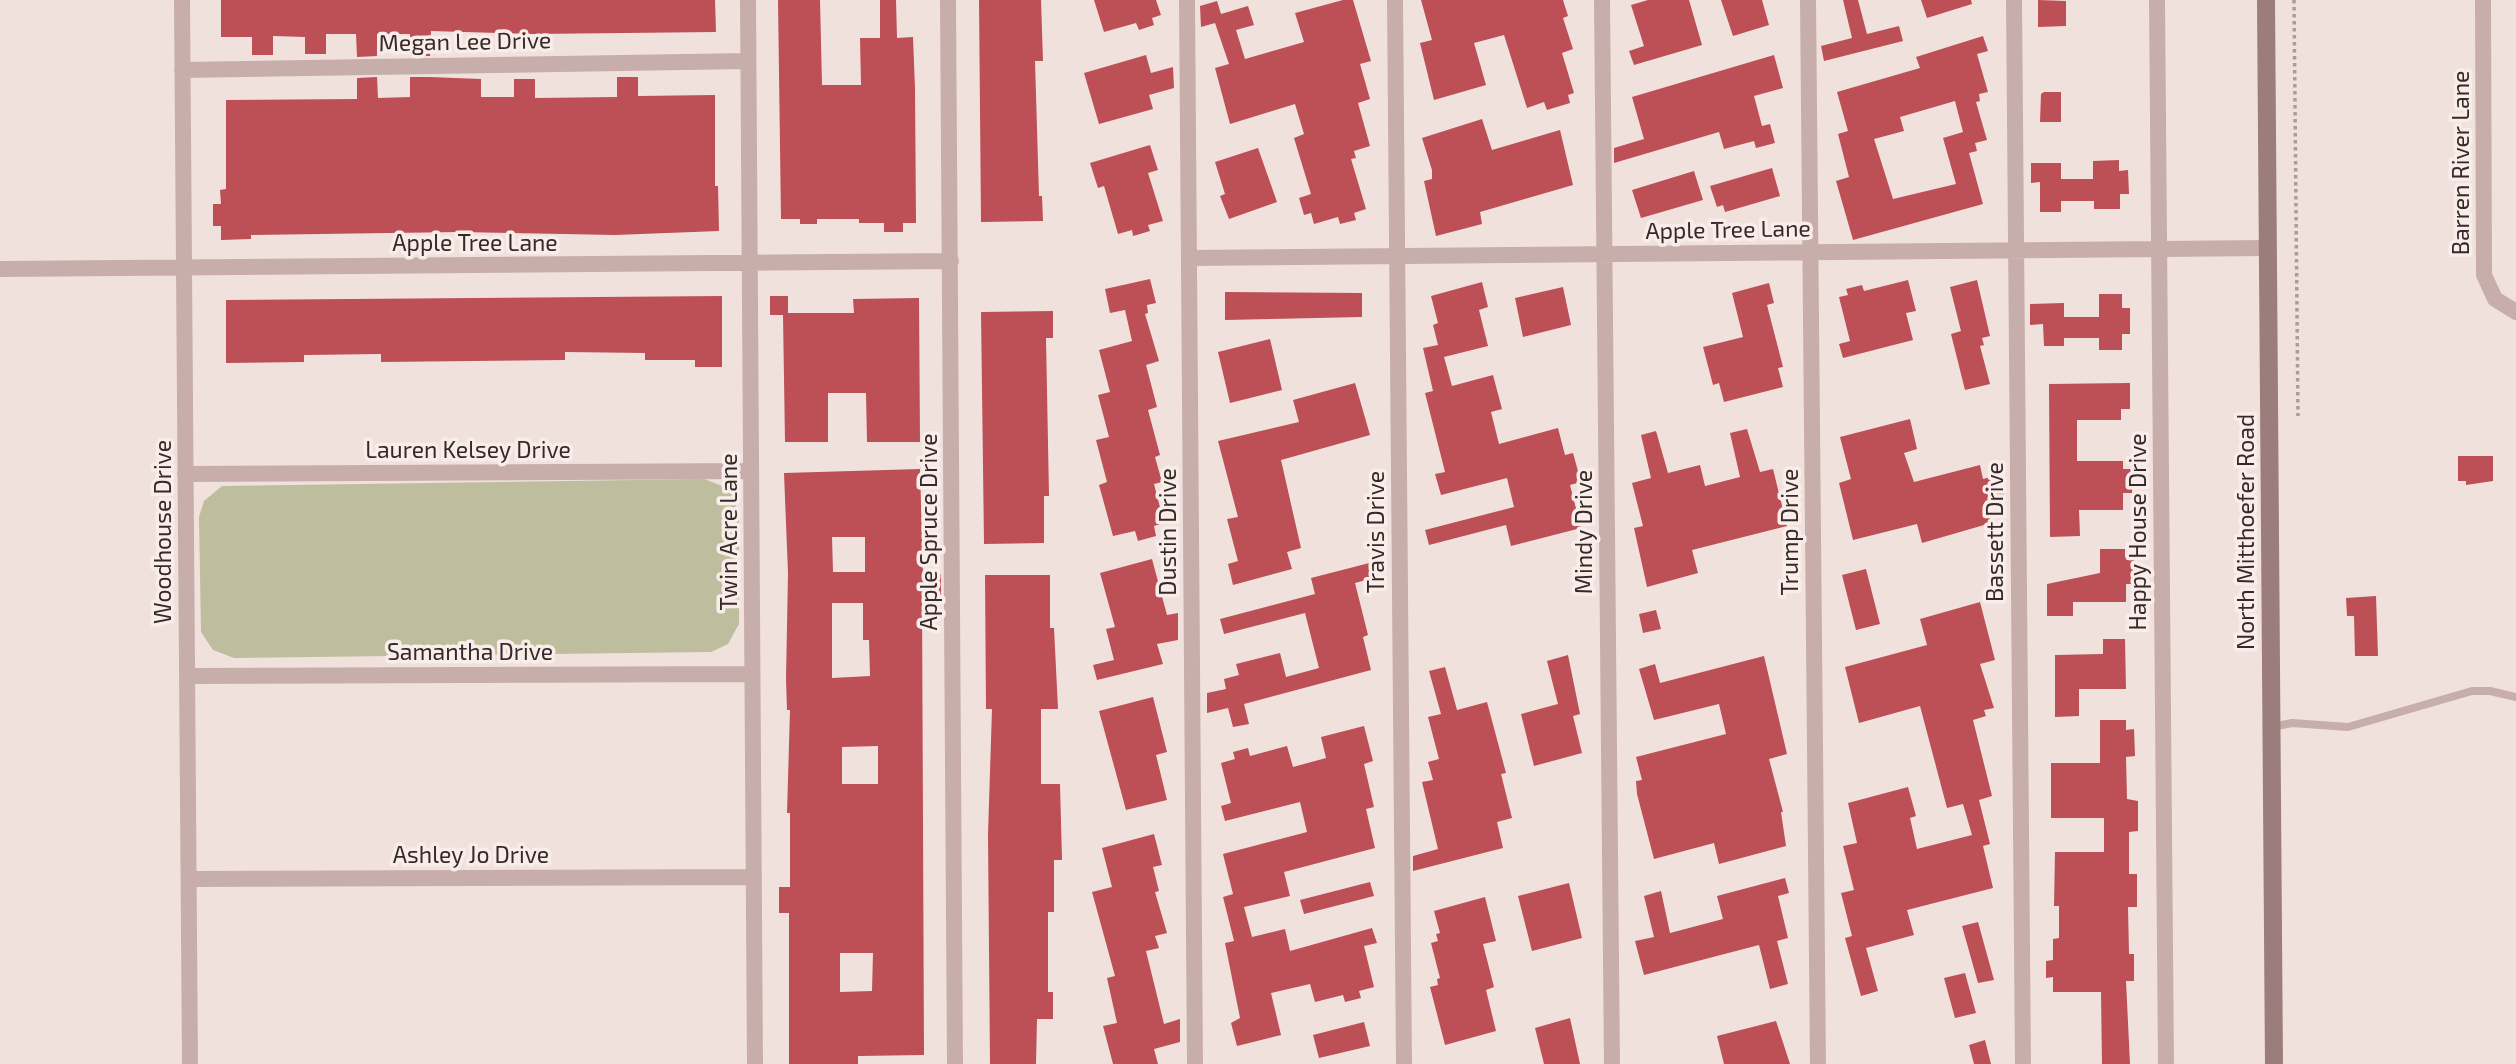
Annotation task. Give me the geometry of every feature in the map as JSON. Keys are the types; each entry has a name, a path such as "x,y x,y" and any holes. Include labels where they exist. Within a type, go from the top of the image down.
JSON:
{"main road":[{"name":"North Mitthoefer Road","path":"2266,0 2274,1064"}],"street":[{"name":"Woodhouse Drive","path":"182,0 190,1064"},
{"name":"Twin Acre Lane","path":"747,0 755,1064"},
{"name":"Apple Spruce Drive","path":"948,0 955,1064"},
{"name":"Dustin Drive","path":"1187,0 1195,1064"},
{"name":"Travis Drive","path":"1395,0 1404,1064"},
{"name":"Mindy Drive","path":"1602,0 1612,1064"},
{"name":"Trump Drive","path":"1808,0 1818,1064"},
{"name":"Bassett Drive","path":"2014,0 2022,1064"},
{"name":"Happy House Drive","path":"2157,0 2166,1064"},
{"name":"Barren River Lane","path":"2483,0 2484,275 2495,299 2516,312"},
{"name":"Megan Lee Drive","path":"182,70 748,61"},
{"name":"Apple Tree Lane","path":"1189,258 2268,248"},
{"name":"Apple Tree Lane","path":"0,270 951,261"},
{"name":"Lauren Kelsey Drive","path":"185,474 751,471"},
{"name":"Samantha Drive","path":"187,676 752,674"},
{"name":"Ashley Jo Drive","path":"189,878 754,877"}],"lane":[{"path":"2272,727 2292,723 2348,727 2472,691 2490,691 2516,697"}],"path":[{"path":"2294,0 2298,416"}],"green space":[{"path":"704,479 725,487 733,495 739,516 739,624 728,644 711,652 234,658 213,650 201,632 199,517 204,501 222,486"}],"building":[{"path":"221,0 715,0 716,32 532,34 431,31 430,56 410,56 410,34 377,34 377,56 357,57 356,34 326,34 326,54 305,54 305,37 273,36 273,55 252,55 252,37 221,37"},
{"path":"778,0 820,0 822,85 861,85 860,38 880,38 880,0 896,0 897,38 913,37 915,88 916,223 903,223 903,232 884,232 884,223 859,223 859,219 817,219 817,224 800,224 800,219 781,219"},
{"path":"979,0 1041,0 1043,61 1035,61 1039,196 1042,196 1043,221 981,222"},
{"path":"1094,0 1156,0 1161,15 1152,18 1154,25 1139,30 1136,23 1104,32"},
{"path":"1343,0 1353,0 1371,61 1360,64 1370,99 1358,103 1370,146 1354,151 1356,158 1351,159 1366,209 1354,213 1356,220 1340,224 1338,217 1314,224 1311,213 1304,215 1299,198 1311,194 1294,138 1304,134 1295,104 1230,124 1215,68 1229,64 1215,23 1201,27 1200,6 1217,1 1221,14 1248,6 1254,25 1236,30 1245,59 1304,42 1295,13"},
{"path":"1421,0 1563,0 1568,16 1563,18 1573,49 1562,53 1574,93 1568,95 1570,103 1547,110 1544,102 1527,108 1504,35 1474,43 1486,85 1434,100 1420,43 1432,40"},
{"path":"1648,0 1689,0 1702,45 1634,65 1629,51 1644,46 1631,5"},
{"path":"1721,0 1762,0 1769,25 1733,36"},
{"path":"1843,0 1858,0 1867,34 1899,26 1903,41 1824,61 1821,46 1852,38"},
{"path":"1921,0 1971,0 1972,4 1927,18"},
{"path":"2038,0 2066,1 2066,26 2038,27"},
{"path":"1983,36 1988,51 1977,54 1988,92 1979,94 1980,101 1976,102 1987,140 1975,143 1977,151 1969,153 1983,204 1853,240 1836,181 1849,177 1838,134 1848,131 1837,92 1920,68 1916,57","holes":["1955,101 1963,132 1943,138 1956,184 1893,199 1874,139 1904,131 1900,117"]},
{"path":"1146,55 1151,73 1173,67 1174,88 1149,95 1153,109 1099,124 1084,73"},
{"path":"1774,55 1783,88 1754,96 1762,126 1770,124 1775,143 1756,148 1754,141 1724,149 1719,132 1614,163 1614,148 1644,139 1632,97"},
{"path":"377,77 378,98 410,97 410,77 481,79 481,97 514,97 514,79 535,79 535,98 617,97 617,77 638,77 638,96 715,95 715,186 718,186 719,231 615,235 459,232 251,235 251,239 221,240 221,226 213,226 213,204 221,204 220,190 226,189 226,100 357,99 357,78"},
{"path":"2061,92 2061,122 2040,122 2041,94"},
{"path":"1482,119 1492,150 1560,130 1573,185 1480,212 1482,224 1436,236 1424,181 1432,179 1432,170 1422,138"},
{"path":"1150,145 1158,170 1148,173 1163,221 1148,225 1150,231 1133,236 1132,230 1118,234 1104,186 1098,188 1090,163"},
{"path":"1258,148 1277,202 1229,219 1220,196 1225,194 1215,162"},
{"path":"2119,160 2119,171 2128,170 2129,194 2120,194 2120,209 2094,209 2094,201 2061,201 2061,212 2040,212 2040,182 2031,183 2031,163 2061,163 2061,179 2093,179 2093,161"},
{"path":"1772,168 1780,196 1725,212 1723,205 1717,207 1710,186"},
{"path":"1694,171 1703,200 1641,218 1632,190"},
{"path":"1150,279 1156,303 1147,305 1148,313 1145,314 1159,361 1146,365 1157,407 1148,410 1160,455 1155,457 1162,482 1154,484 1164,523 1154,526 1156,536 1138,541 1135,531 1113,536 1099,485 1107,482 1096,440 1109,437 1098,395 1110,392 1099,350 1132,341 1125,310 1110,313 1105,289"},
{"path":"1908,280 1916,311 1906,313 1913,340 1843,358 1839,344 1850,341 1839,297 1848,295 1846,289 1862,285 1864,291"},
{"path":"1977,280 1990,336 1982,338 1984,345 1980,346 1990,384 1965,390 1951,334 1961,331 1950,287"},
{"path":"1482,282 1488,307 1479,310 1488,346 1444,357 1452,386 1493,375 1502,409 1491,412 1499,444 1558,428 1565,455 1573,453 1581,482 1570,485 1581,528 1511,546 1506,525 1429,545 1425,530 1514,507 1507,478 1441,495 1435,474 1445,472 1425,393 1433,391 1423,348 1438,345 1433,325 1438,323 1431,296"},
{"path":"1769,283 1774,303 1767,305 1783,367 1778,368 1783,387 1724,402 1719,383 1713,385 1703,347 1743,337 1732,293"},
{"path":"1563,287 1571,325 1523,337 1515,298"},
{"path":"1225,292 1362,293 1362,317 1225,320"},
{"path":"2099,294 2122,294 2122,308 2130,308 2130,334 2122,334 2122,350 2099,350 2099,338 2064,338 2064,346 2044,346 2043,324 2030,325 2030,304 2064,303 2064,317 2099,317"},
{"path":"722,296 722,367 695,367 695,360 645,360 645,353 565,352 565,360 381,362 381,354 304,355 304,362 226,363 226,300"},
{"path":"770,296 788,296 788,313 854,313 853,299 919,298 920,442 867,442 866,393 828,393 828,442 785,442 783,315 770,315"},
{"path":"1053,311 1053,338 1046,338 1049,496 1044,496 1044,543 984,544 981,312"},
{"path":"1270,339 1282,390 1230,403 1218,352"},
{"path":"1355,383 1370,435 1281,460 1301,548 1287,552 1292,569 1233,585 1228,564 1238,561 1227,519 1238,517 1218,441 1299,422 1293,400"},
{"path":"2130,383 2130,409 2121,409 2121,420 2077,420 2077,461 2123,461 2123,469 2132,469 2132,493 2123,493 2123,510 2079,510 2080,536 2050,537 2049,384"},
{"path":"1910,419 1917,449 1904,453 1914,482 1980,465 1983,479 2002,474 2004,496 1985,501 1991,523 1922,543 1917,524 1853,540 1839,483 1851,479 1840,437"},
{"path":"1747,429 1760,472 1773,469 1787,526 1692,550 1698,573 1647,587 1634,528 1643,526 1632,483 1651,478 1641,435 1656,431 1668,473 1700,465 1705,486 1740,477 1730,433"},
{"path":"2458,456 2493,456 2493,481 2466,485 2466,481 2458,481"},
{"path":"920,469 923,575 941,574 941,595 922,595 924,1055 858,1056 858,1064 789,1064 789,913 779,913 779,887 790,887 790,813 787,813 790,710 787,710 786,679 788,573 784,473","holes":["832,537 865,537 865,572 833,572","832,603 863,603 863,640 869,640 870,676 832,678","878,746 878,784 842,784 842,747","840,953 873,953 872,991 840,992"]},
{"path":"2100,549 2125,549 2125,557 2134,557 2135,584 2126,584 2126,602 2073,602 2073,616 2047,616 2047,584 2100,573"},
{"path":"1152,559 1167,615 1178,613 1178,640 1157,644 1163,664 1097,680 1093,665 1114,660 1106,629 1115,627 1100,573"},
{"path":"1381,560 1384,575 1355,583 1368,635 1363,637 1371,670 1244,704 1249,724 1233,727 1228,708 1207,713 1207,693 1226,689 1224,679 1239,675 1236,664 1280,653 1286,677 1319,668 1305,613 1224,634 1220,619 1315,594 1311,578"},
{"path":"1866,569 1880,624 1856,630 1842,575"},
{"path":"985,575 1050,575 1050,628 1054,628 1058,709 1041,709 1041,784 1060,784 1062,860 1054,860 1054,912 1048,912 1048,992 1053,992 1053,1019 1037,1019 1036,1064 990,1064 988,834 992,709 986,709"},
{"path":"2376,596 2378,656 2355,656 2354,616 2347,616 2346,598"},
{"path":"1980,602 1995,660 1980,664 1994,708 1984,710 1986,716 1973,720 1992,796 1979,800 1990,844 1983,846 1993,888 1907,910 1914,935 1866,948 1878,991 1861,996 1845,938 1852,936 1841,893 1854,890 1843,846 1857,843 1848,803 1908,787 1916,816 1910,818 1917,849 1972,835 1963,804 1947,808 1920,706 1859,723 1845,667 1927,645 1920,619"},
{"path":"1656,610 1661,629 1643,633 1639,614"},
{"path":"2103,639 2125,639 2126,689 2079,689 2079,716 2055,717 2055,655 2103,654"},
{"path":"1568,655 1580,714 1573,716 1582,753 1534,766 1521,714 1558,704 1547,661"},
{"path":"1764,656 1787,754 1769,759 1783,812 1786,846 1719,864 1714,843 1654,859 1637,794 1636,781 1642,780 1636,757 1726,734 1719,704 1654,720 1639,669 1655,664 1660,683"},
{"path":"1445,667 1457,710 1487,702 1506,773 1501,774 1512,818 1497,822 1503,848 1413,871 1413,856 1438,849 1422,782 1433,780 1428,762 1439,759 1428,717 1441,714 1429,671"},
{"path":"1153,697 1167,752 1156,755 1167,800 1126,810 1099,711"},
{"path":"2100,720 2126,720 2126,730 2134,729 2135,756 2126,757 2127,799 2138,801 2138,831 2129,832 2129,874 2137,874 2137,907 2128,907 2129,954 2134,954 2134,981 2126,981 2130,1064 2102,1064 2101,992 2053,992 2053,977 2046,978 2046,961 2053,960 2053,939 2059,938 2059,906 2054,906 2055,852 2104,852 2104,818 2051,818 2051,763 2100,763"},
{"path":"1364,726 1373,761 1364,764 1374,807 1366,809 1375,848 1284,872 1290,896 1244,907 1252,937 1285,929 1290,951 1372,928 1377,943 1364,946 1374,987 1359,991 1361,998 1345,1002 1343,995 1315,1002 1310,984 1271,993 1281,1035 1237,1046 1231,1023 1240,1018 1225,943 1234,941 1223,897 1233,894 1223,854 1307,832 1300,802 1225,821 1221,806 1231,803 1221,763 1235,759 1233,752 1248,748 1250,756 1287,746 1293,767 1326,758 1321,737"},
{"path":"1154,834 1162,865 1153,867 1159,891 1155,892 1167,933 1155,936 1159,948 1146,951 1164,1024 1180,1019 1180,1042 1154,1049 1158,1064 1113,1064 1103,1026 1117,1023 1107,978 1115,976 1092,892 1112,887 1102,848"},
{"path":"1785,878 1789,893 1778,896 1788,938 1777,941 1788,984 1770,989 1759,945 1644,975 1635,941 1654,937 1644,896 1661,891 1670,933 1723,919 1717,896"},
{"path":"1370,882 1374,896 1304,914 1300,900"},
{"path":"1569,883 1582,938 1532,951 1518,896"},
{"path":"1485,897 1496,941 1483,944 1494,987 1486,990 1496,1031 1445,1045 1430,987 1438,985 1437,979 1440,978 1431,943 1438,941 1436,934 1440,933 1434,911"},
{"path":"1978,922 1994,980 1978,983 1962,926"},
{"path":"1965,973 1976,1013 1955,1018 1944,978"},
{"path":"1570,1018 1580,1064 1544,1064 1535,1028"},
{"path":"1776,1021 1790,1064 1724,1064 1717,1036"},
{"path":"1364,1022 1370,1046 1319,1058 1313,1035"},
{"path":"1985,1040 1991,1064 1974,1064 1969,1045"}]}
